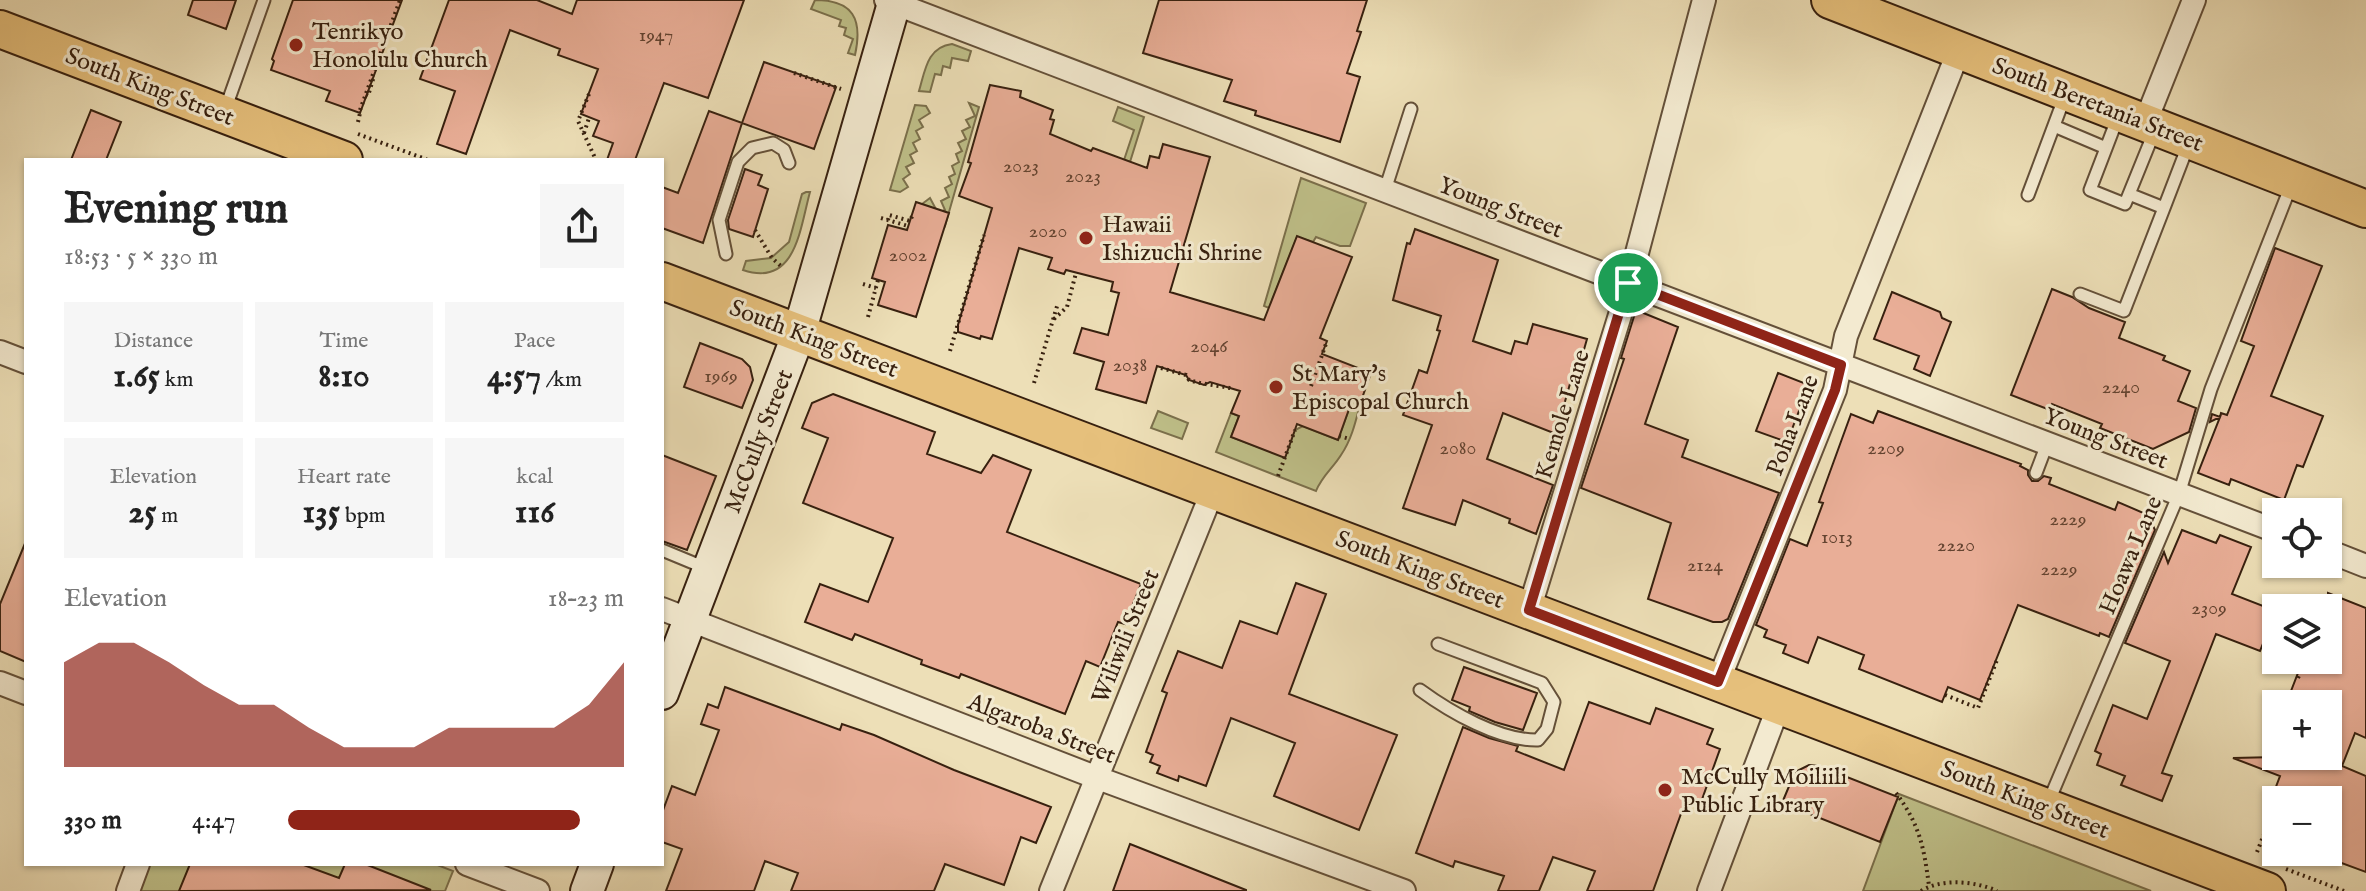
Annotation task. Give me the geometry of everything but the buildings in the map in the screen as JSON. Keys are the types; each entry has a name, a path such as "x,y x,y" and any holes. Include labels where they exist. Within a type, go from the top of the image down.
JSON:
{"main road":[{"name":"South Beretania Street","path":"1830,0 2366,209"},
{"name":"McCully Street","path":"664,682 676,614 709,569 799,333 892,1"},
{"name":"South King Street","path":"0,29 339,158"},
{"name":"South King Street","path":"664,282 2267,891"},
{"path":"587,891 596,866"}],"street":[{"name":"Kemole Lane","path":"1529,610 1628,283 1704,0"},
{"path":"2140,121 2194,0"},
{"name":"Young Street","path":"892,1 2262,526"},
{"name":"Poha Lane","path":"1718,682 1835,390 1846,336 1959,50"},
{"path":"0,352 24,361"},
{"name":"Wiliwili Street","path":"1051,891 1213,490"},
{"path":"2342,557 2366,566"},
{"name":"Algaroba Street","path":"676,614 1095,777 1404,891"},
{"path":"0,683 24,692"},
{"path":"1709,891 1779,705"},
{"path":"128,891 137,866"},
{"path":"472,866 538,891"}],"lane":[{"path":"223,114 264,0"},
{"path":"2028,195 2066,92"},
{"path":"1385,190 1411,109"},
{"path":"2140,121 2125,204 2090,190 2106,148 2140,121"},
{"path":"2054,126 2106,148"},
{"path":"2080,294 2124,311 2190,140"},
{"path":"726,254 719,220 741,158 752,148 769,142 781,146 789,163"},
{"name":"Hoawa Lane","path":"2046,807 2179,494 2207,401 2293,180"},
{"path":"2129,194 2164,208"},
{"path":"2036,473 2047,444"},
{"path":"664,551 709,569"},
{"path":"1420,690 1449,711 1522,740 1538,740 1547,729 1554,702 1542,683 1438,644"}],"path":[{"path":"392,27 399,3"},
{"path":"358,122 365,94 399,3"},
{"path":"794,73 843,89"},
{"path":"365,94 368,96 374,76"},
{"path":"589,94 578,121 595,158"},
{"path":"584,133 589,118"},
{"path":"908,226 884,219 889,215 910,221 913,214"},
{"path":"755,230 772,258 782,267"},
{"path":"950,351 984,235"},
{"path":"1052,321 1067,307 1076,273"},
{"path":"868,317 878,280"},
{"path":"863,284 876,288"},
{"path":"1034,383 1058,303"},
{"path":"1311,386 1327,341"},
{"path":"1161,368 1186,375 1189,380 1204,385 1210,382 1234,389"},
{"path":"1315,374 1324,378"},
{"path":"1278,476 1295,430"},
{"path":"1339,436 1350,439"},
{"path":"1945,695 1978,708 1997,660"},
{"path":"1896,793 1915,821 1921,837 1929,886"},
{"path":"2257,852 2262,840"},
{"path":"1921,891 1929,886 1964,883 1997,891"}],"green space":[{"path":"815,0 838,4 852,14 857,31 855,55 848,53 853,39 844,35 846,28 839,26 841,20 811,9"},
{"path":"952,44 971,51 968,61 952,58 950,68 943,66 941,75 935,74 930,92 919,91 932,55"},
{"path":"969,103 979,107 945,226 922,204 930,198 938,213 945,210 941,201 949,197 945,188 952,184 949,177 955,174 952,166 959,162 956,154 962,151 958,143 966,139 962,131 970,127 966,120 975,116"},
{"path":"915,105 926,106 930,113 919,120 923,127 916,131 920,139 913,143 917,151 910,155 914,163 906,167 910,174 903,179 908,187 900,192 890,190"},
{"path":"1118,107 1144,117 1130,162 1124,160 1134,130 1113,121"},
{"path":"1301,178 1366,203 1350,246 1340,246 1316,237 1313,242 1297,237 1269,308 1264,306"},
{"path":"810,192 798,237 785,263 761,273 743,270 746,261 771,258 789,242 802,194"},
{"path":"1353,398 1361,401 1351,436 1316,491 1216,452 1231,413 1239,416 1231,437 1285,457 1295,430 1303,426 1338,440"},
{"path":"1158,411 1188,423 1182,439 1151,428"},
{"path":"1899,794 2151,891 1863,891"},
{"path":"143,866 440,866 453,871 445,891 134,891"}],"place":[{"name":"Tenrikyo Honolulu Church","path":"296,45"},
{"name":"Hawaii Ishizuchi Shrine","path":"1086,238"},
{"name":"St Mary's Episcopal Church","path":"1276,387"},
{"name":"McCully Moiliili Public Library","path":"1665,790"}],"route":[{"path":"1628,283 1841,365 1837,385 1718,682 1529,610 1628,283"}]}
